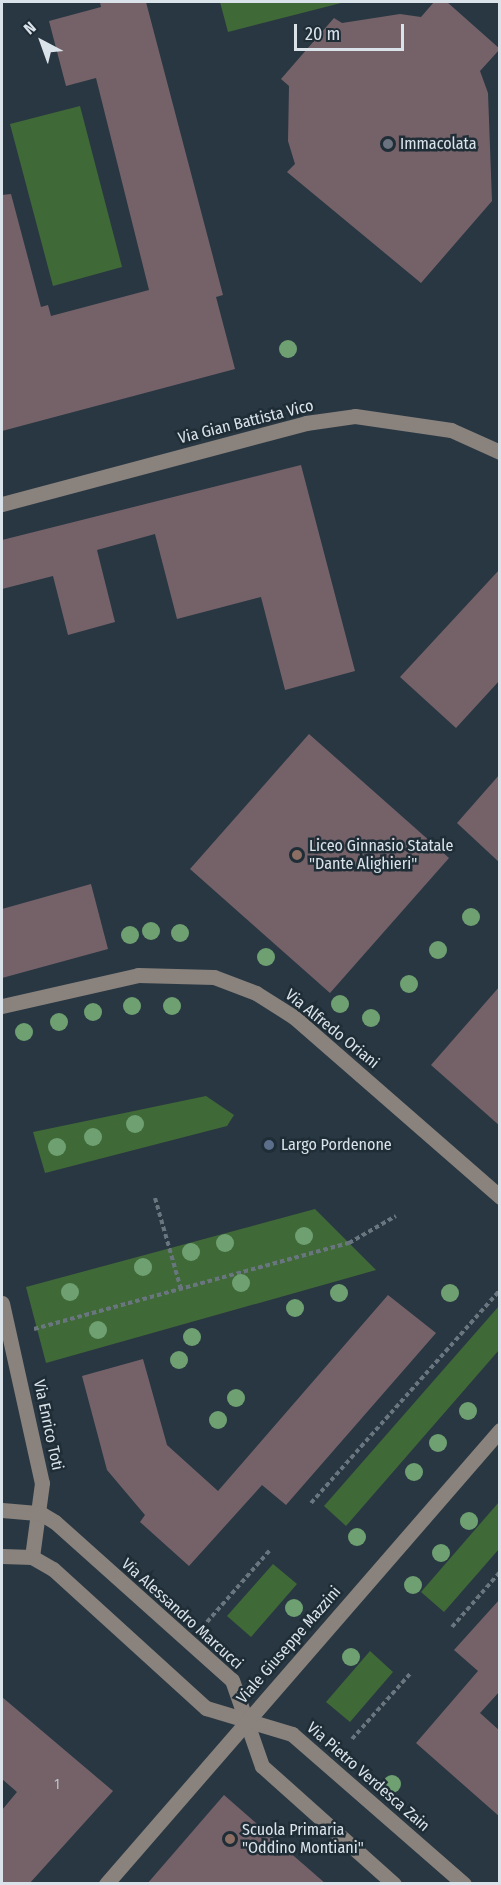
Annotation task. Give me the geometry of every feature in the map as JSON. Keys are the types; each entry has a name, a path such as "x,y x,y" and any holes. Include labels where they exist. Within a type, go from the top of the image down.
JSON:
{"street":[{"name":"Via Gian Battista Vico","path":"2,504 306,423 355,416 404,419 451,430 500,452"},
{"name":"Via Alfredo Oriani","path":"2,1006 138,975 180,972 225,981 294,1017 500,1197"},
{"name":"Via Enrico Toti","path":"2,1303 39,1465 40,1513 32,1557"},
{"name":"Viale Giuseppe Mazzini","path":"106,1884 500,1430"},
{"path":"2,1510 40,1513"},
{"name":"Via Alessandro Marcucci","path":"40,1513 232,1680 246,1721"},
{"path":"2,1556 32,1557 53,1569 206,1708 246,1721 262,1766 394,1884"},
{"name":"Via Pietro Verdesca Zain","path":"246,1721 292,1734 464,1884"}],"path":[{"path":"155,1198 181,1289"},
{"path":"10,1335 349,1243 396,1216"},
{"path":"311,1503 500,1290"},
{"path":"189,1643 270,1550"},
{"path":"452,1627 500,1572"},
{"path":"352,1739 410,1674"}],"green space":[{"path":"220,2 345,2 228,32"},
{"path":"80,106 122,267 53,286 10,124"},
{"path":"206,1096 234,1115 227,1126 45,1173 33,1132"},
{"path":"315,1209 376,1270 46,1363 26,1287"},
{"path":"499,1306 499,1350 346,1526 324,1506"},
{"path":"499,1502 499,1549 444,1612 421,1592"},
{"path":"273,1564 297,1584 251,1637 227,1616"},
{"path":"370,1651 393,1672 350,1722 326,1702"}],"building":[{"path":"100,2 146,2 223,295 216,297 235,369 2,431 2,195 11,194 41,307 48,305 51,316 149,290 96,78 66,86 49,21 101,7"},
{"name":"Immacolata","path":"434,2 447,2 500,49 480,71 488,93 492,201 421,283 287,172 295,164 288,141 289,86 281,79 334,18 342,23 400,14 421,17"},
{"path":"301,465 355,671 285,690 261,597 177,619 155,534 97,550 115,622 68,635 53,576 2,589 2,540"},
{"path":"500,569 500,680 456,728 400,677"},
{"path":"309,734 449,858 330,993 190,869"},
{"path":"500,774 500,863 457,823"},
{"path":"91,884 108,949 2,978 2,909"},
{"path":"500,986 500,1126 431,1065"},
{"path":"388,1295 436,1333 286,1505 262,1485 189,1566 140,1522 145,1515 107,1470 82,1376 143,1359 167,1445 218,1491"},
{"path":"500,1599 500,1691 480,1713 500,1731 500,1817 416,1743 478,1671 454,1650"},
{"path":"2,1697 113,1791 29,1884 2,1884 2,1810 17,1792 2,1779"},
{"name":"Scuola Primaria \"Oddino Montiani\"","path":"224,1795 326,1884 147,1884"}],"place":[{"name":"Immacolata","path":"388,144"},
{"name":"Liceo Ginnasio Statale \"Dante Alighieri\"","path":"297,855"},
{"name":"Largo Pordenone","path":"269,1145"},
{"name":"Scuola Primaria \"Oddino Montiani\"","path":"230,1839"}]}
